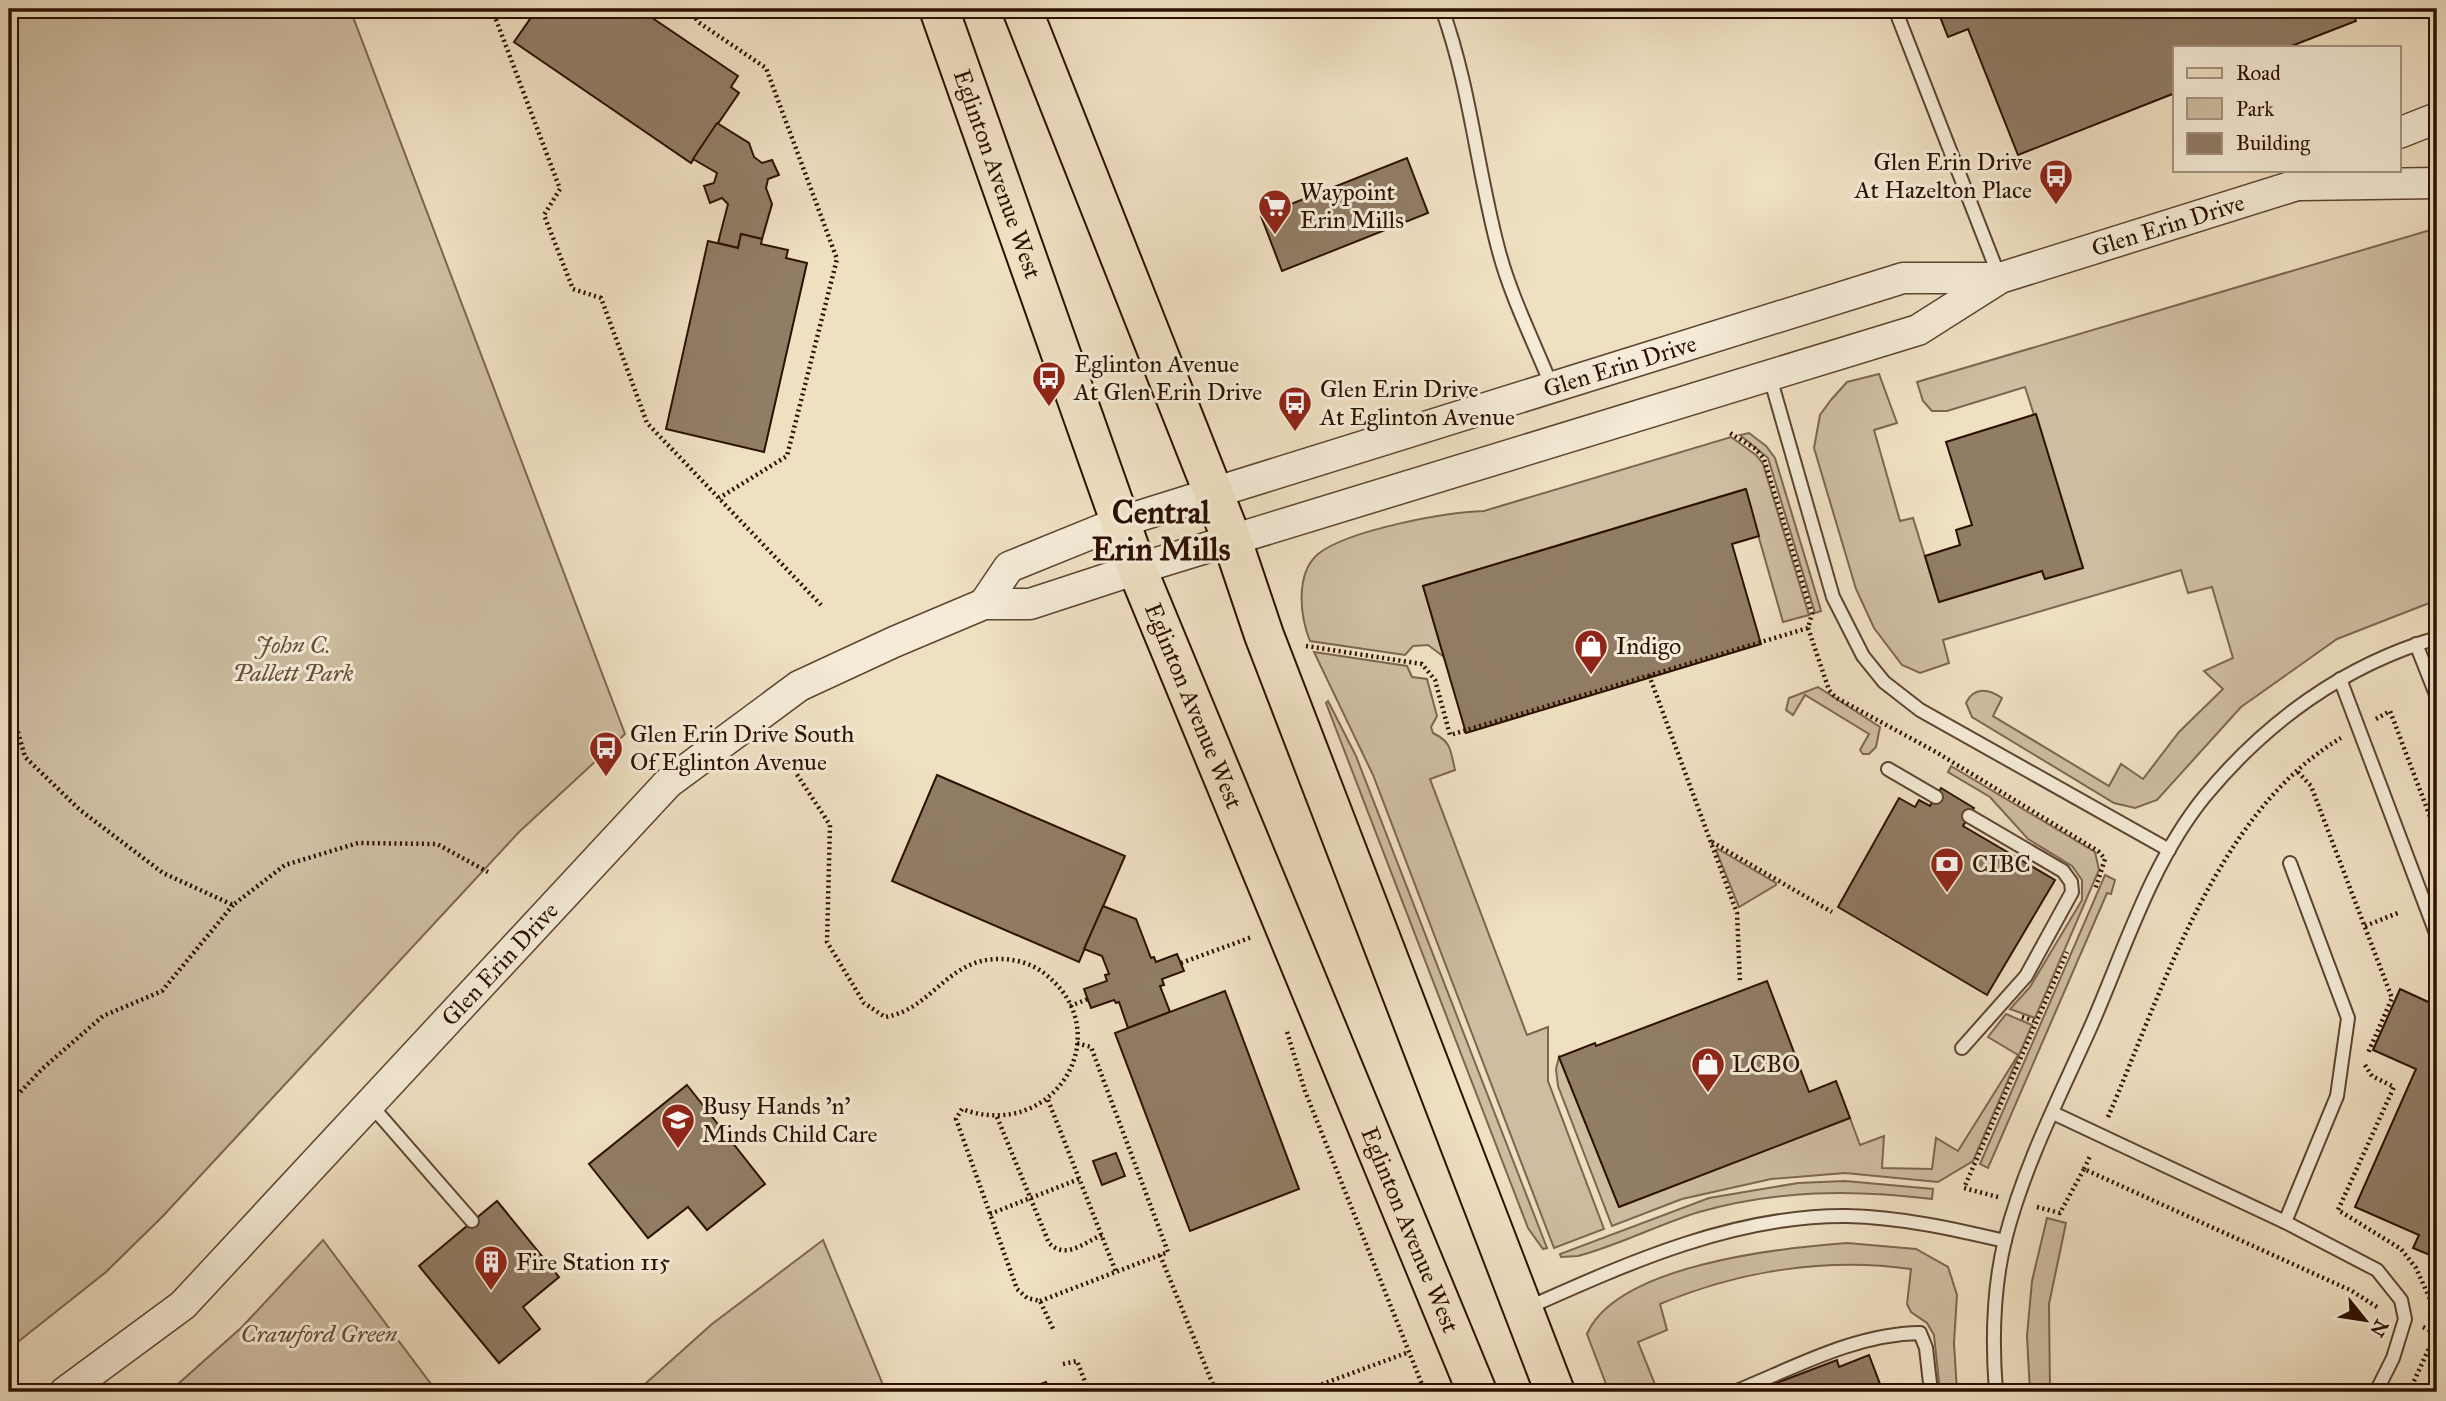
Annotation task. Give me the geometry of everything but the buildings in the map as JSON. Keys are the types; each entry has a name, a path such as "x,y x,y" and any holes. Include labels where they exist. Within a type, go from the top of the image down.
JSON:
{"main road":[{"name":"Eglinton Avenue West","path":"939,9 1137,569 1477,1392"},
{"path":"1022,9 1233,540 1264,635 1555,1392"}],"street":[{"path":"2400,133 2437,118"},
{"name":"Glen Erin Drive","path":"65,1392 183,1306 668,783 799,687 984,604 1030,604 1918,330 2000,278 2297,185 2323,172"},
{"name":"Glen Erin Drive","path":"2297,185 2437,183"},
{"name":"Glen Erin Drive","path":"984,604 1009,567 1120,522 1903,278 2000,278"}],"lane":[{"path":"1442,9 1466,94 1499,251 1552,388"},
{"path":"1895,9 2000,278"},
{"path":"1770,377 1833,597 1863,656 1884,682 1920,710 2169,850"},
{"path":"1996,1392 1993,1359 1995,1306 2005,1241 2024,1180 2169,850 2203,798 2271,727 2340,679 2416,644 2437,638"},
{"path":"2416,644 2437,698"},
{"path":"2340,679 2437,936"},
{"path":"1888,769 1936,797"},
{"path":"1962,1048 2026,976 2072,892 2071,882 2063,872 1969,817"},
{"path":"2285,1222 2318,1149 2337,1096 2348,1018 2290,863"},
{"path":"369,1104 472,1221"},
{"path":"2053,1113 2285,1222 2378,1270 2401,1300 2405,1319 2402,1335 2376,1392"},
{"path":"1524,1310 1697,1238 1789,1219 1847,1216 1883,1219 1942,1227 2005,1241"},
{"path":"1734,1392 1861,1340 1920,1333 1926,1348 1931,1392"}],"path":[{"path":"492,9 560,189 544,215 573,289 601,298 648,423 821,605"},
{"path":"690,9 698,22 766,68 837,259 787,456 719,498"},
{"path":"1306,646 1422,664 1435,680 1450,735 1808,628 1812,614 1764,459 1756,449 1730,433"},
{"path":"1649,676 1737,913 1740,984"},
{"path":"9,700 25,758 80,810 163,873 233,905"},
{"path":"2084,1169 2197,909 2240,834 2264,802 2325,748 2390,712 2437,835"},
{"path":"794,770 830,825 827,942 863,1003 885,1017 904,1014 954,971 989,958 1008,959 1044,972 1058,985 1070,1006 1075,1018 1076,1044 1070,1071 1048,1100 1024,1112 997,1117 962,1109 956,1119 1017,1289 1027,1297 1040,1301 1168,1252 1091,1047 1076,1044"},
{"path":"2298,772 2311,786 2392,998 2364,1062 2372,1076 2394,1087 2338,1210 2401,1249 2416,1268 2430,1299 2436,1333 2409,1392"},
{"path":"1710,841 1832,912"},
{"path":"9,1104 42,1069 103,1016 162,991 233,905 285,865 358,843 437,844 488,872"},
{"path":"2365,926 2399,913"},
{"path":"1181,963 1257,936"},
{"path":"1070,1006 1088,999"},
{"path":"2022,1017 2034,1021"},
{"path":"1048,1100 1116,1272"},
{"path":"997,1117 1049,1243 1055,1249 1068,1252 1102,1235"},
{"path":"990,1214 1079,1179"},
{"path":"1160,1255 1216,1392"},
{"path":"1040,1301 1054,1331"},
{"path":"1301,1392 1409,1352"},
{"path":"1063,1364 1077,1361 1089,1392"}],"green space":[{"name":"John C. Pallett Park","path":"9,9 350,9 625,734 519,832 163,1216 106,1272 9,1349"},
{"path":"2437,228 2437,600 2337,639 2241,707 2157,800 2135,808 2114,803 1972,717 1966,703 1977,692 1987,691 1997,695 2002,698 1993,716 2109,786 2121,764 2143,779 2179,732 2223,689 2204,671 2233,658 2212,587 2188,593 2181,570 1943,640 1949,663 1920,673 1902,665 1874,628 1856,589 1814,448 1820,415 1847,382 1879,374 1897,423 1874,430 1900,521 1913,518 1939,602 2042,571 2045,579 2083,567 2025,387 1947,411 1932,411 1923,401 1917,382"},
{"path":"1749,433 1766,446 1775,458 1821,611 1815,613 1768,458 1740,435"},
{"path":"1731,437 1756,455 1763,464 1809,615 1783,622 1745,489 1423,586 1444,657 1428,645 1413,646 1405,655 1310,641 1302,608 1303,584 1311,562 1332,545 1398,524 1484,511"},
{"path":"1314,652 1407,666 1412,677 1427,679 1437,716 1431,727 1433,733 1449,747 1455,770 1430,779 1527,1035 1548,1027 1548,1081 1604,1229 1554,1248 1373,775"},
{"path":"1818,687 1880,727 1876,747 1869,754 1863,754 1860,750 1869,734 1805,695 1793,715 1786,710 1789,698"},
{"path":"1328,701 1356,756 1547,1248 1543,1249 1528,1228 1326,703"},
{"path":"1951,766 2095,852 2099,870 2035,1018 2010,1009 2030,987 2082,900 2082,880 2072,866 2028,839 1990,797 1948,772"},
{"path":"1716,850 1776,885 1739,907"},
{"path":"2105,875 2115,880 2111,894 2107,893 1988,1168 1980,1164"},
{"path":"2006,1014 2032,1025 1973,1161 1938,1182 1845,1173 1771,1179 1682,1199 1612,1226 1558,1086 1556,1069 1559,1057 1619,1207 1850,1118 1860,1145 1884,1136 1882,1168 1932,1169 1936,1138 1958,1151 2018,1055 1988,1037"},
{"path":"1845,1181 1933,1189 1932,1199 1843,1193 1757,1199 1699,1212 1578,1256 1561,1257 1560,1254 1709,1198 1798,1183"},
{"path":"2047,1218 2066,1223 2049,1304 2050,1392 2030,1392 2027,1336 2032,1281"},
{"name":"Crawford Green","path":"323,1240 437,1392 169,1392 242,1327"},
{"path":"823,1240 886,1392 636,1392 712,1324"},
{"path":"1847,1243 1916,1249 1948,1267 1957,1295 1954,1343 1957,1392 1940,1392 1934,1335 1927,1323 1911,1312 1907,1304 1911,1269 1847,1265 1815,1266 1752,1275 1660,1304 1667,1330 1638,1342 1658,1392 1609,1392 1587,1334 1604,1310 1631,1291 1665,1276 1703,1264 1782,1250"}],"place":[{"name":"Glen Erin Drive At Hazelton Place","path":"2056,206"},
{"name":"Waypoint Erin Mills","path":"1275,236"},
{"name":"Eglinton Avenue At Glen Erin Drive","path":"1049,408"},
{"name":"Glen Erin Drive At Eglinton Avenue","path":"1295,433"},
{"name":"Indigo","path":"1591,676"},
{"name":"Glen Erin Drive South Of Eglinton Avenue","path":"606,778"},
{"name":"CIBC","path":"1947,894"},
{"name":"LCBO","path":"1708,1094"},
{"name":"Busy Hands 'n' Minds Child Care","path":"678,1150"},
{"name":"Fire Station 115","path":"491,1292"}],"district":[{"name":"Central Erin Mills","path":"1161,530"}]}
